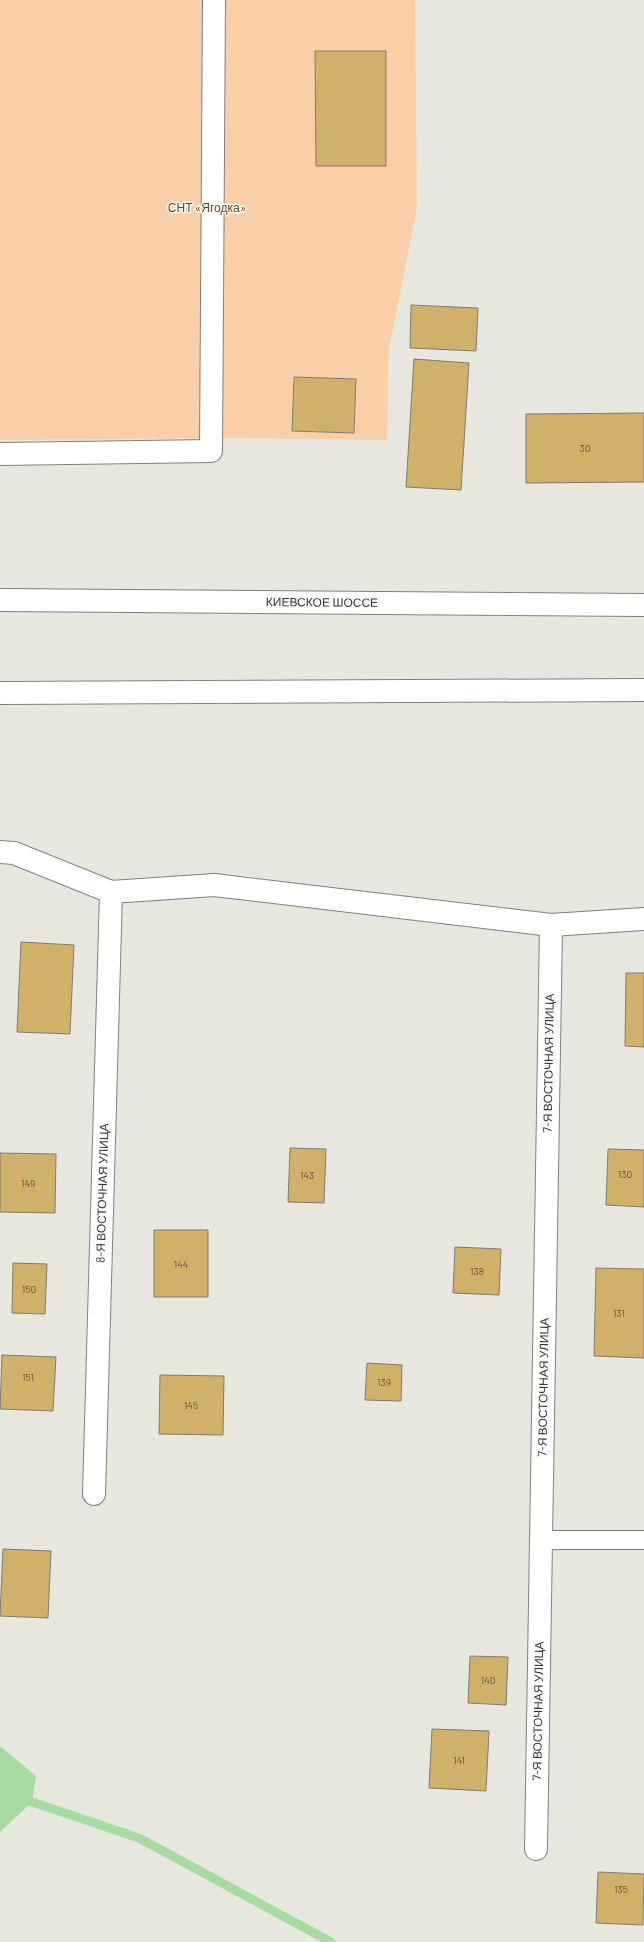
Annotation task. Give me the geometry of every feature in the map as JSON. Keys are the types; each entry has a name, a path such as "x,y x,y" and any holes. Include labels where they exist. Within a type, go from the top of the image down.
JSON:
{"main road":[{"path":"0,454 210,451 214,0"},
{"name":"КИЕВСКОЕ ШОССЕ","path":"0,600 644,605"},
{"path":"0,693 644,690"},
{"path":"0,852 14,853 111,892 214,885 551,925 644,919"},
{"name":"8-Я ВОСТОЧНАЯ УЛИЦА","path":"94,1494 111,892"},
{"name":"7-Я ВОСТОЧНАЯ УЛИЦА","path":"536,1849 551,925"}],"lane":[{"path":"541,1540 644,1540"}],"green space":[{"name":"СНТ «Ягодка»","path":"0,0 415,0 417,208 389,349 387,440 220,438 0,440"}],"shaded area":[{"path":"0,1746 36,1776 32,1802 0,1832"}],"building":[{"path":"315,51 386,51 386,166 316,166"},
{"path":"411,305 478,308 476,351 410,348"},
{"path":"414,359 469,363 461,490 406,487"},
{"path":"294,377 356,379 354,433 292,431"},
{"path":"644,413 644,482 526,483 526,414"},
{"path":"21,942 74,945 70,1034 17,1032"},
{"path":"626,973 644,973 644,1047 625,1046"},
{"path":"290,1148 326,1149 324,1203 288,1202"},
{"path":"608,1149 644,1150 644,1207 606,1205"},
{"path":"0,1153 56,1154 55,1213 0,1212"},
{"path":"154,1230 208,1230 208,1297 154,1297"},
{"path":"455,1247 501,1249 499,1295 453,1293"},
{"path":"13,1263 47,1264 45,1314 12,1313"},
{"path":"596,1268 644,1269 644,1358 594,1356"},
{"path":"2,1355 56,1357 53,1411 0,1409"},
{"path":"367,1363 402,1365 401,1401 365,1400"},
{"path":"160,1375 224,1376 223,1435 159,1434"},
{"path":"3,1549 51,1551 48,1618 0,1616"},
{"path":"470,1656 508,1657 506,1705 468,1703"},
{"path":"432,1729 489,1731 486,1791 429,1788"},
{"path":"598,1872 644,1874 643,1925 596,1923"}],"waterway":[{"path":"0,1789 32,1802 139,1838 331,1942"}]}
